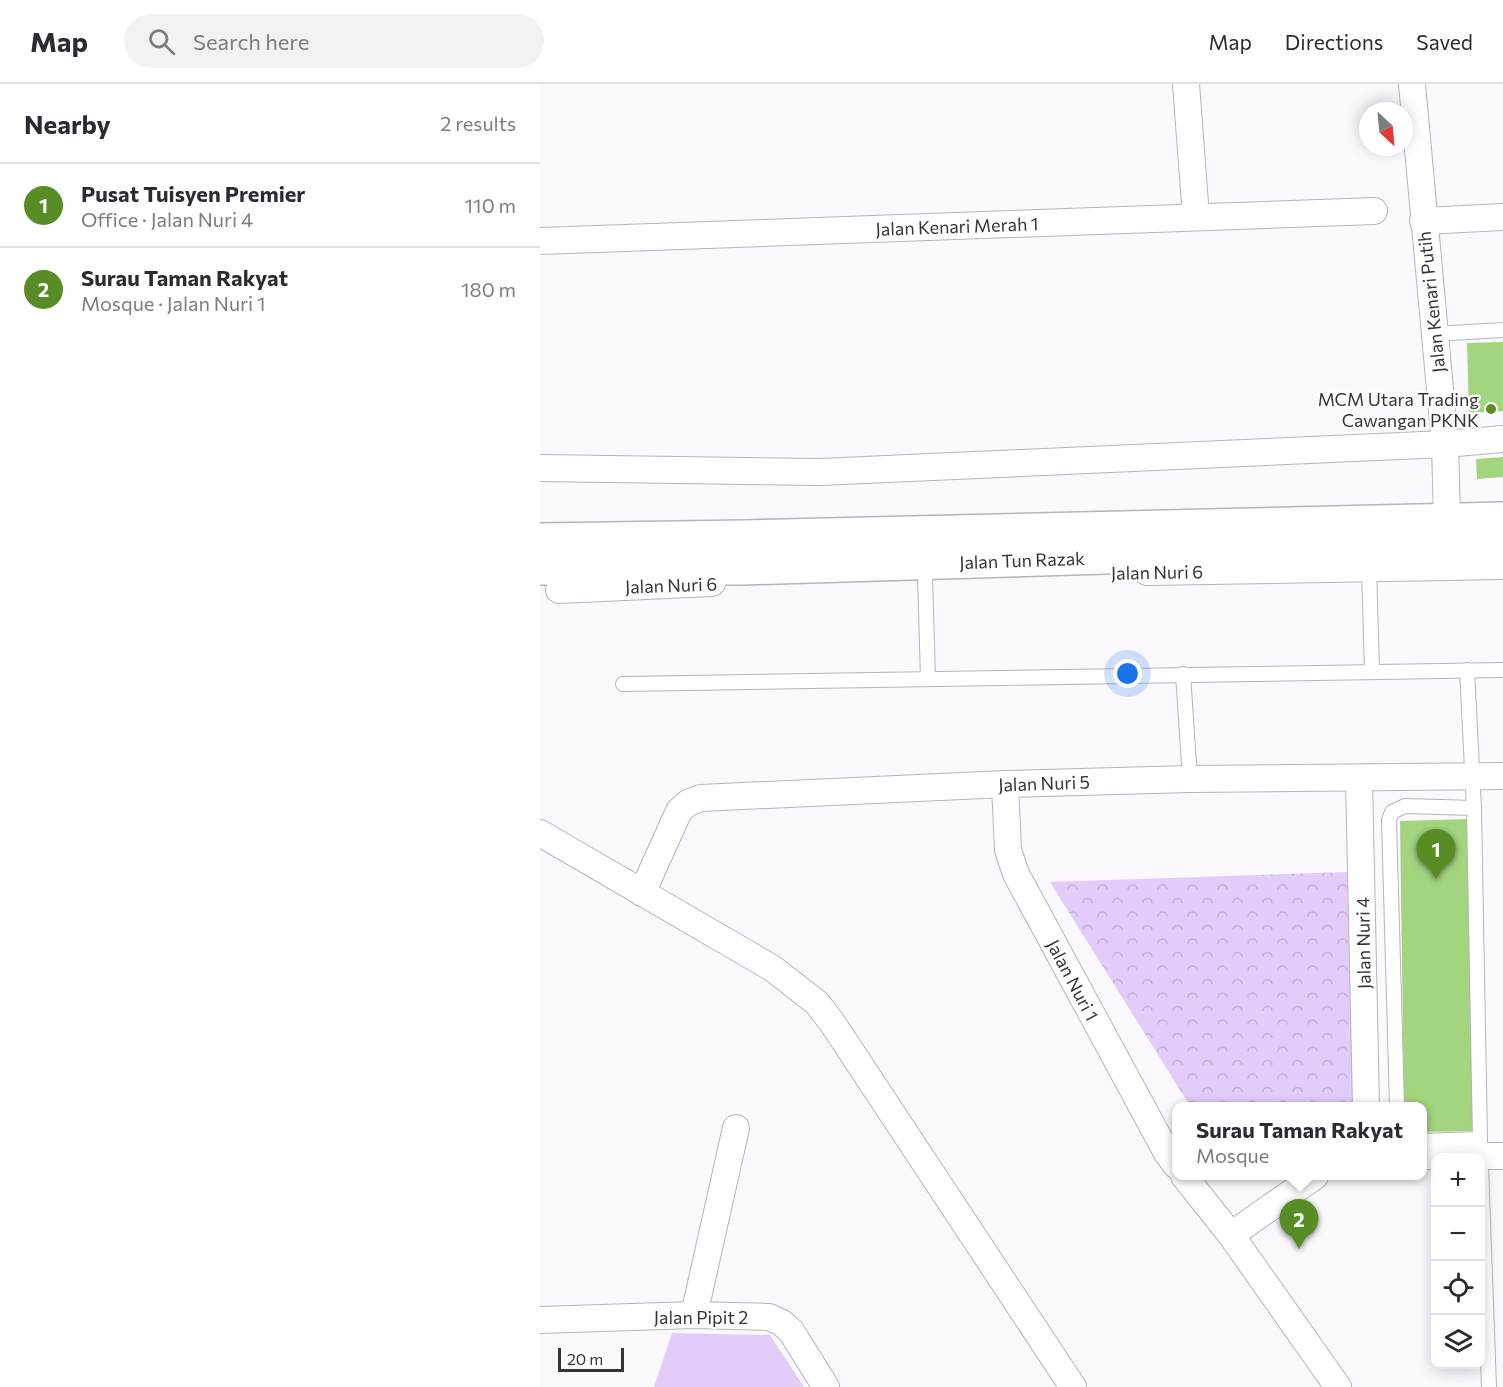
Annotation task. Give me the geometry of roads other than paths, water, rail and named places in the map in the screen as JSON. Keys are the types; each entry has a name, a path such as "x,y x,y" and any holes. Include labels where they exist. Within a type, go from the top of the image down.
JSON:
{"main road":[{"name":"Jalan Tun Razak","path":"540,540 1503,519"},
{"name":"Jalan Tun Razak","path":"550,579 742,568 1503,545"}],"street":[{"path":"1186,84 1196,217"},
{"name":"Jalan Kenari Putih","path":"1412,84 1445,444 1447,520"},
{"name":"Jalan Kenari Merah 1","path":"540,241 1374,211"},
{"path":"1423,221 1503,217"},
{"path":"540,468 820,472 1445,444 1503,439"},
{"name":"Jalan Nuri 6","path":"590,578 1503,566"},
{"name":"Jalan Nuri 5","path":"642,893 680,811 688,803 701,798 1005,784 1190,779 1503,776"},
{"name":"Jalan Nuri 4","path":"1359,778 1366,1102"},
{"name":"Jalan Nuri 1","path":"1005,784 1008,850 1016,874 1172,1160"},
{"path":"540,834 772,968 817,1003 1072,1387"},
{"path":"694,1315 736,1128"},
{"path":"1427,1156 1488,1150"},
{"path":"1187,1180 1231,1235 1338,1387"},
{"path":"1231,1235 1310,1180"},
{"name":"Jalan Pipit 2","path":"540,1320 694,1315 769,1317 782,1323 790,1331 826,1387"}],"lane":[{"path":"1434,334 1503,330"},
{"path":"1369,569 1372,671"},
{"path":"925,575 928,679"},
{"path":"623,684 1503,669"},
{"path":"1467,670 1474,777 1488,1150 1489,1387"},
{"path":"1183,674 1190,779"},
{"path":"1397,1102 1389,820 1392,812 1405,806 1474,808"},
{"path":"1427,1142 1488,1150"}],"place":[{"name":"MCM Utara Trading Cawangan PKNK","path":"1491,409"},
{"name":"Pusat Tuisyen Premier","path":"1436,879"},
{"name":"Surau Taman Rakyat","path":"1299,1249"}]}
